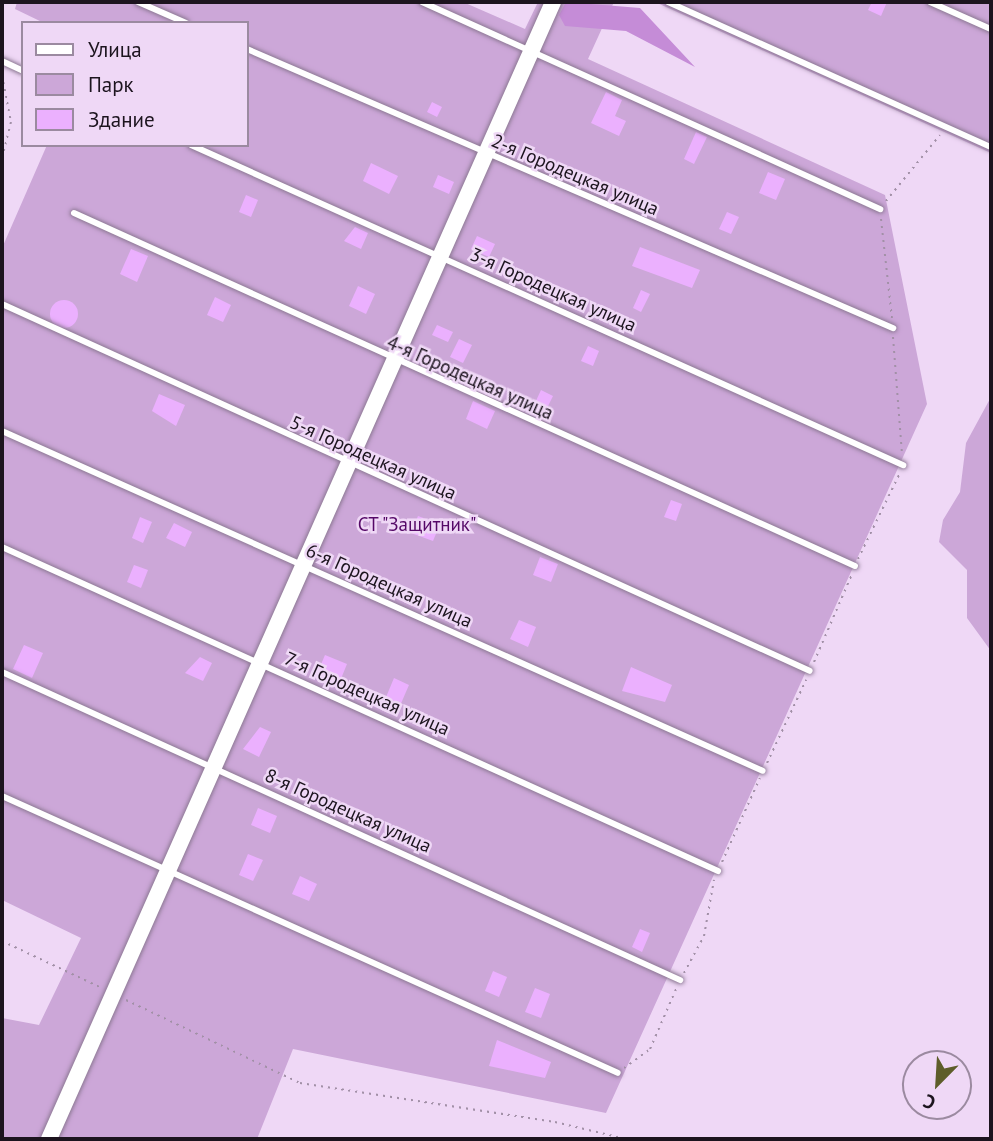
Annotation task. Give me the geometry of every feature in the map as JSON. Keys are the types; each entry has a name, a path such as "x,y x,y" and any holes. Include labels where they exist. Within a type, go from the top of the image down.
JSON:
{"street":[{"path":"49,1139 259,662 306,566 444,258 553,2"}],"lane":[{"path":"138,2 181,21"},
{"path":"422,2 880,209"},
{"path":"668,2 991,147"},
{"path":"930,2 991,29"},
{"name":"2-я Городецкая улица","path":"248,49 489,156 893,328"},
{"path":"2,61 21,70"},
{"name":"3-я Городецкая улица","path":"195,147 903,465"},
{"name":"4-я Городецкая улица","path":"74,213 397,362 855,566"},
{"name":"5-я Городецкая улица","path":"2,303 351,466 810,671"},
{"name":"6-я Городецкая улица","path":"2,430 764,771"},
{"name":"7-я Городецкая улица","path":"2,547 718,871"},
{"name":"8-я Городецкая улица","path":"2,672 680,980"},
{"path":"2,796 618,1073"}],"path":[{"path":"2,75 11,122 2,159"},
{"path":"618,1073 650,1049 680,980 704,936 705,906 718,871 903,465 893,328 880,209 947,127"},
{"path":"2,941 300,1083 555,1122 626,1139"}],"green space":[{"name":"СТ \"Защитник\"","path":"17,2 463,2 525,29 538,2 614,2 588,59 885,195 927,404 606,1113 293,1049 257,1139 2,1139 2,1018 39,1025 81,938 2,900 2,248 46,147 248,147 248,21 40,21 15,9"},
{"path":"655,2 991,2 991,153"},
{"path":"991,397 991,651 967,618 967,570 939,542 943,520 960,492 966,443"}],"shaded area":[{"path":"566,2 640,8 695,67 626,31 565,26 559,15"}],"building":[{"path":"872,2 887,2 881,16 868,10"},
{"path":"606,92 622,100 615,116 626,121 619,136 591,123"},
{"path":"432,102 442,107 437,117 427,112"},
{"path":"696,132 707,137 694,164 684,159"},
{"path":"371,163 398,176 389,194 363,181"},
{"path":"768,172 785,179 776,200 759,193"},
{"path":"438,175 454,182 449,194 433,187"},
{"path":"246,195 258,200 251,217 239,212"},
{"path":"727,212 739,217 731,234 719,229"},
{"path":"355,227 368,233 361,249 344,241"},
{"path":"477,236 495,244 489,257 471,249"},
{"path":"640,247 700,270 692,288 632,266"},
{"path":"131,249 148,256 137,282 120,274"},
{"path":"358,286 375,294 366,314 349,306"},
{"path":"641,290 650,294 641,312 633,308"},
{"path":"215,297 231,305 223,322 207,315"},
{"path":"64,300 74,304 78,314 74,324 64,328 54,324 50,314 54,304"},
{"path":"437,325 453,332 448,342 432,335"},
{"path":"459,339 472,345 463,363 450,357"},
{"path":"588,346 599,351 593,366 581,361"},
{"path":"541,390 553,396 547,408 535,403"},
{"path":"159,394 185,405 176,426 152,411"},
{"path":"473,401 495,411 487,429 466,419"},
{"path":"671,500 682,504 676,521 664,517"},
{"path":"418,516 440,524 433,541 411,533"},
{"path":"140,517 152,522 143,543 132,538"},
{"path":"174,523 192,532 185,547 166,538"},
{"path":"540,557 558,564 551,582 533,575"},
{"path":"134,565 148,570 141,588 127,582"},
{"path":"519,620 536,627 528,647 510,639"},
{"path":"24,645 43,653 32,678 13,669"},
{"path":"325,655 347,664 338,686 316,676"},
{"path":"200,657 212,663 203,681 185,673"},
{"path":"631,667 672,685 665,702 622,691"},
{"path":"394,678 409,685 399,708 384,702"},
{"path":"260,727 271,732 259,757 243,749"},
{"path":"258,808 277,816 270,833 251,825"},
{"path":"248,854 263,860 253,881 239,875"},
{"path":"300,876 317,884 309,901 292,894"},
{"path":"640,929 650,933 642,952 632,947"},
{"path":"493,971 507,977 499,997 485,991"},
{"path":"535,988 550,994 541,1018 525,1012"},
{"path":"497,1040 551,1062 545,1078 489,1066"}]}
